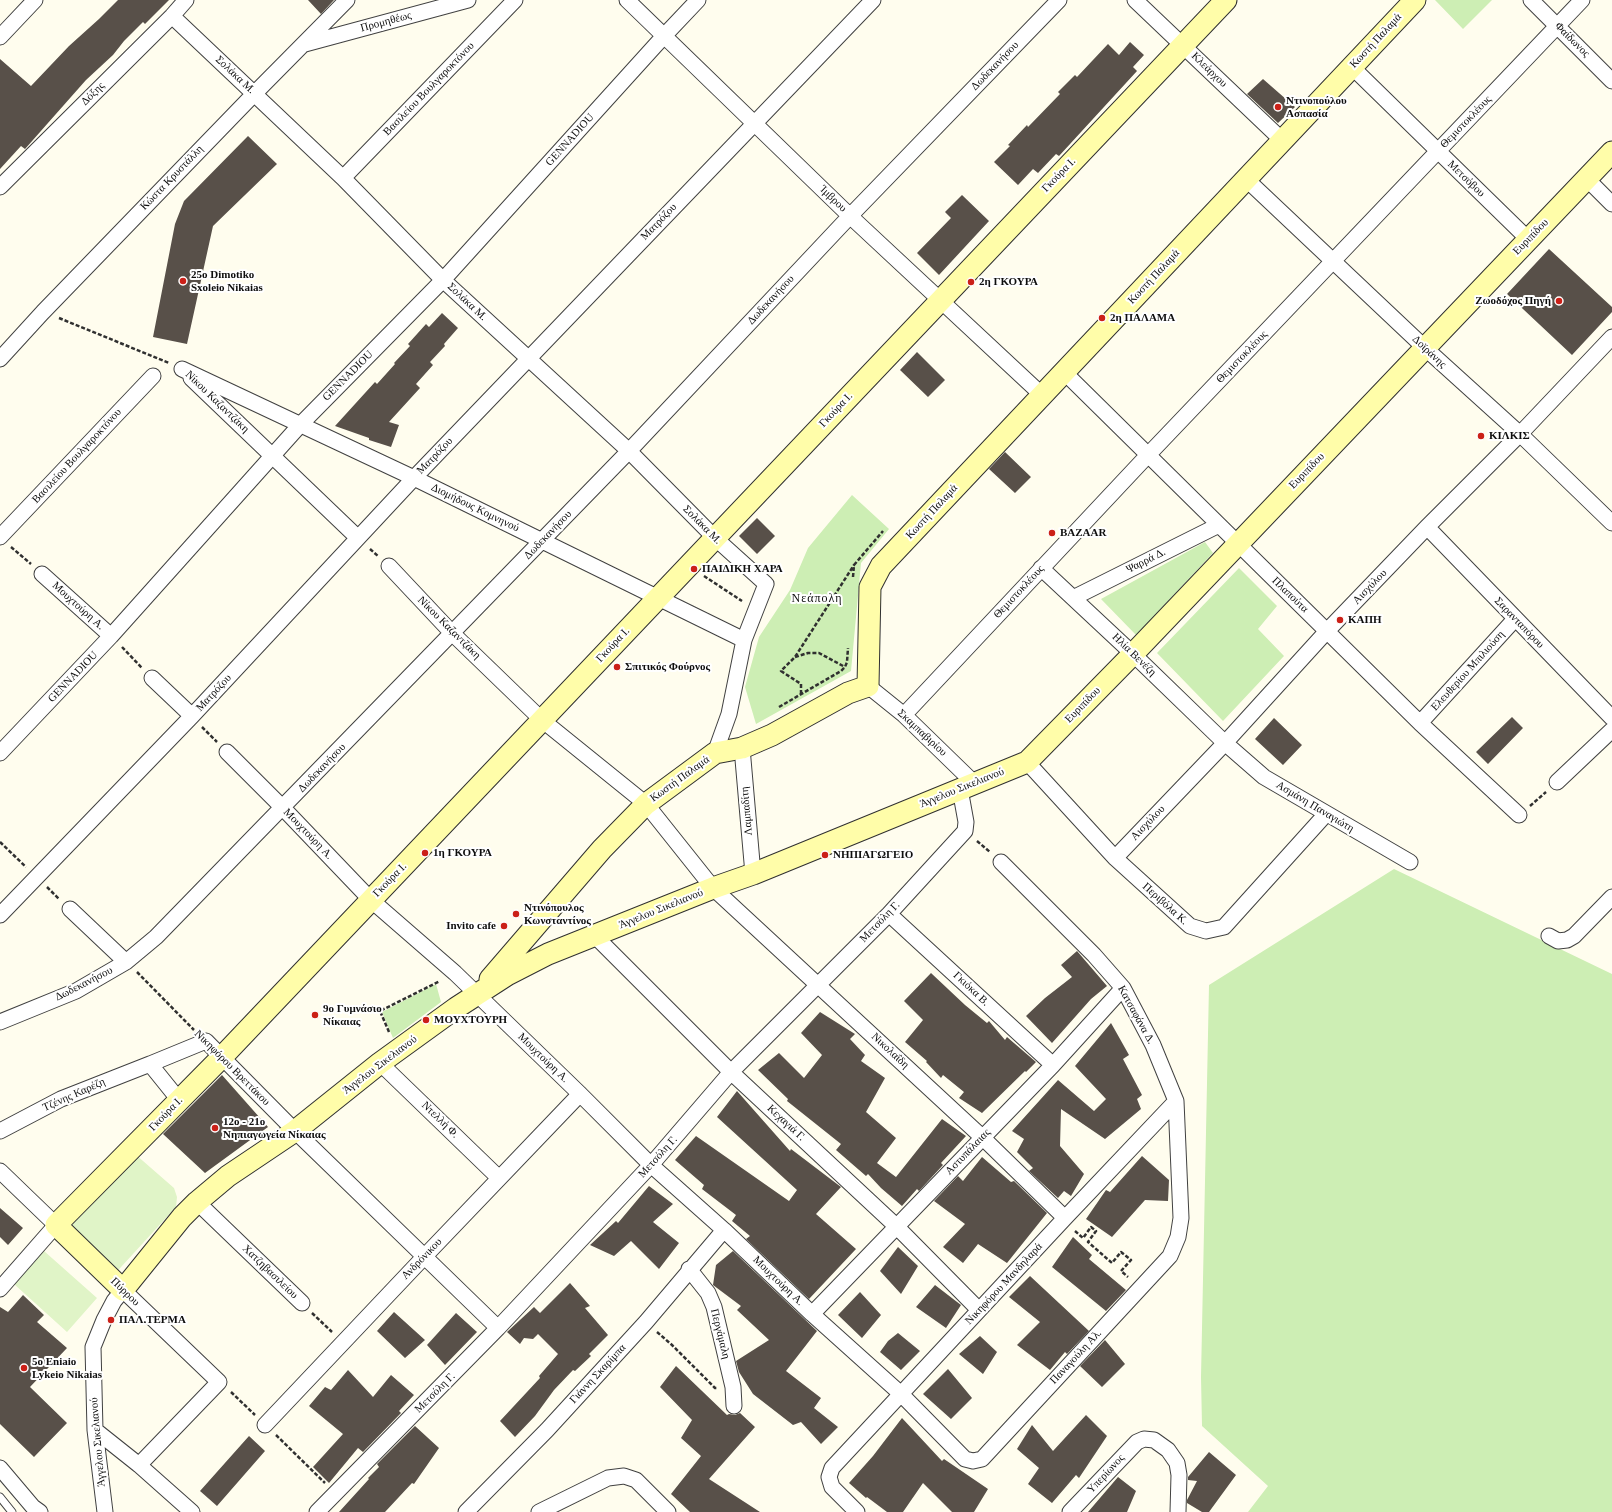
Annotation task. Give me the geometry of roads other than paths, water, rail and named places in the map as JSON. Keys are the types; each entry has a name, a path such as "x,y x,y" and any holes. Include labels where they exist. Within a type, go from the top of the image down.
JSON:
{"street":[{"path":"0,37 35,0"},
{"name":"Δόξης","path":"0,187 172,16 186,0"},
{"name":"Κώστα Κρυστάλλη","path":"0,359 43,312 347,0"},
{"name":"Προμηθέως","path":"304,44 468,0"},
{"name":"Βασιλείου Βουλγαροκτόνου","path":"343,178 515,0"},
{"name":"Ίμβρου","path":"627,0 753,124 1042,395"},
{"name":"GENNADIOU","path":"0,753 111,636 300,424 443,280 698,0"},
{"name":"Ματρόζου","path":"0,915 192,716 414,478 873,0"},
{"name":"Δωδεκανήσου","path":"0,1022 76,991 126,962 156,937 629,451 850,216 1059,0"},
{"name":"Κλεάρχου","path":"1135,0 1283,141"},
{"name":"Γκούρα Ι.","path":"0,1289 56,1225 221,1058 1226,0"},
{"name":"Κωστή Παλαμά","path":"476,994 602,849 646,804 715,753 742,748 772,736 848,693 868,686 870,587 881,566 1415,0"},
{"name":"Φαίδωνος","path":"1531,0 1612,81"},
{"name":"Θεμιστοκλέους","path":"904,715 1148,455 1582,0"},
{"name":"Σολάκα Μ.","path":"172,16 343,178 443,280 629,451 715,538 766,584 744,640"},
{"name":"Μετσόβου","path":"1352,67 1529,240"},
{"name":"Ευριπίδου","path":"1027,762 1133,654 1612,152"},
{"name":"Δοϊράνης","path":"1246,179 1425,348 1520,434 1612,523"},
{"path":"1587,179 1612,204"},
{"name":"Αισχύλου","path":"1114,858 1225,744 1327,631 1520,434 1612,337"},
{"name":"Διομήδους Κομνηνού","path":"182,369 414,478 658,598"},
{"name":"Νίκου Καζαντζάκη","path":"182,369 358,538"},
{"name":"Πλαπούτα","path":"1064,372 1420,723 1519,815"},
{"name":"Βασιλείου Βουλγαροκτόνου","path":"0,537 153,376"},
{"name":"Ψαρρά Δ.","path":"1073,598 1219,524"},
{"name":"Σαρανταπόρου","path":"1427,528 1612,718"},
{"name":"Νίκου Καζαντζάκη","path":"389,566 452,633 542,720 646,804 713,888"},
{"name":"Ηλία Βενέζη","path":"1041,568 1133,654 1225,744"},
{"name":"Μουχτούρη Α.","path":"42,574 111,636"},
{"path":"658,598 744,640 729,714 715,753"},
{"name":"Ελευθερίου Μπιλιούση","path":"1420,723 1515,619"},
{"path":"152,678 192,716"},
{"name":"Σκαμπαβιρίου","path":"868,686 904,715 967,786"},
{"path":"1557,782 1612,730"},
{"name":"Ασμάνη Παναγιώτη","path":"1225,744 1264,776 1326,814 1410,862"},
{"name":"Λαμπαδίτη","path":"742,748 753,874"},
{"name":"Μουχτούρη Α.","path":"227,752 371,900 455,973 651,1165 724,1230 812,1314 901,1394 965,1459 974,1462 982,1458"},
{"name":"Άγγελου Σικελιανού","path":"105,1512 95,1430 93,1347 104,1320 114,1301 182,1217 197,1202 228,1176 295,1131 380,1063 476,994 533,961 594,935 713,888 753,874 1027,762"},
{"name":"Περιβόλα Κ.","path":"1027,762 1114,858 1190,926 1206,931 1224,927 1326,814"},
{"name":"Μετσόλη Γ.","path":"317,1512 498,1328 651,1165 731,1072 889,914 965,831 967,786"},
{"name":"Κατσαφάνα Δ.","path":"1001,862 1094,955 1123,988 1152,1045 1176,1101 1182,1218 1178,1237 1170,1256"},
{"name":"Νικολαΐδη","path":"713,888 1068,1215"},
{"path":"1549,936 1558,941 1566,940 1574,936 1612,897"},
{"path":"70,909 126,962"},
{"name":"Γκιόκα Β.","path":"889,914 1053,1065"},
{"name":"Κεχαγιά Γ.","path":"594,935 731,1072 896,1226 979,1310"},
{"name":"Αστυπάλαιας","path":"812,1314 1053,1065 1123,988"},
{"name":"Νικηφόρου Βρεττάκου","path":"206,1041 221,1058 295,1131 498,1328"},
{"name":"Τζένης Καρέζη","path":"0,1131 60,1099 206,1041"},
{"name":"Ντελλή Φ.","path":"380,1063 499,1178"},
{"path":"150,1064 179,1100"},
{"name":"Ανδρόνικου","path":"265,1425 424,1256 580,1094"},
{"name":"Νικηφόρου Μανδηλαρά","path":"857,1512 832,1487 829,1477 832,1468 1176,1101"},
{"name":"Πύρρου","path":"0,1171 219,1382 139,1465"},
{"name":"Χατζηβασιλείου","path":"197,1202 302,1303"},
{"name":"Γιάννη Σκαρίμπα","path":"466,1512 547,1430 636,1333 724,1230"},
{"name":"Παναγούλη Αλ.","path":"982,1458 1170,1256"},
{"name":"Περγάμαλη","path":"689,1270 708,1293 714,1307 733,1387 734,1406"},
{"path":"95,1430 139,1465 192,1512"},
{"name":"Υπερίωνος","path":"1070,1512 1137,1442 1144,1439 1154,1440 1168,1450 1177,1464 1178,1512"},
{"path":"0,1468 33,1507 40,1512"},
{"path":"539,1512 608,1478 620,1476 630,1477 636,1480 668,1512"}],"lane":[{"path":"0,1497 12,1512"}],"place":[{"name":"Ντινοπούλου Ασπασία","path":"1278,107"},
{"name":"25ο Dimotiko Sxoleio Nikaias","path":"183,281"},
{"name":"2η ΓΚΟΥΡΑ","path":"971,282"},
{"name":"Ζωοδόχος Πηγή","path":"1559,301"},
{"name":"2η ΠΑΛΑΜΑ","path":"1102,318"},
{"name":"ΚΙΛΚΙΣ","path":"1481,436"},
{"name":"BAZAAR","path":"1052,533"},
{"name":"ΠΑΙΔΙΚΗ ΧΑΡΑ","path":"694,569"},
{"name":"ΚΑΠΗ","path":"1340,620"},
{"name":"Σπιτικός Φούρνος","path":"617,667"},
{"name":"1η ΓΚΟΥΡΑ","path":"425,853"},
{"name":"ΝΗΠΙΑΓΩΓΕΙΟ","path":"825,855"},
{"name":"Ντινόπουλος Κωνσταντίνος","path":"516,914"},
{"name":"Invito cafe","path":"504,926"},
{"name":"9ο Γυμνάσιο Νίκαιας","path":"315,1015"},
{"name":"ΜΟΥΧΤΟΥΡΗ","path":"426,1020"},
{"name":"12ο - 21ο Νηπιαγωγεία Νίκαιας","path":"215,1128"},
{"name":"ΠΑΛ.ΤΕΡΜΑ","path":"111,1320"},
{"name":"5o Eniaio Lykeio Nikaias","path":"24,1368"}],"district":[{"name":"Νεάπολη","path":"817,599"}]}
